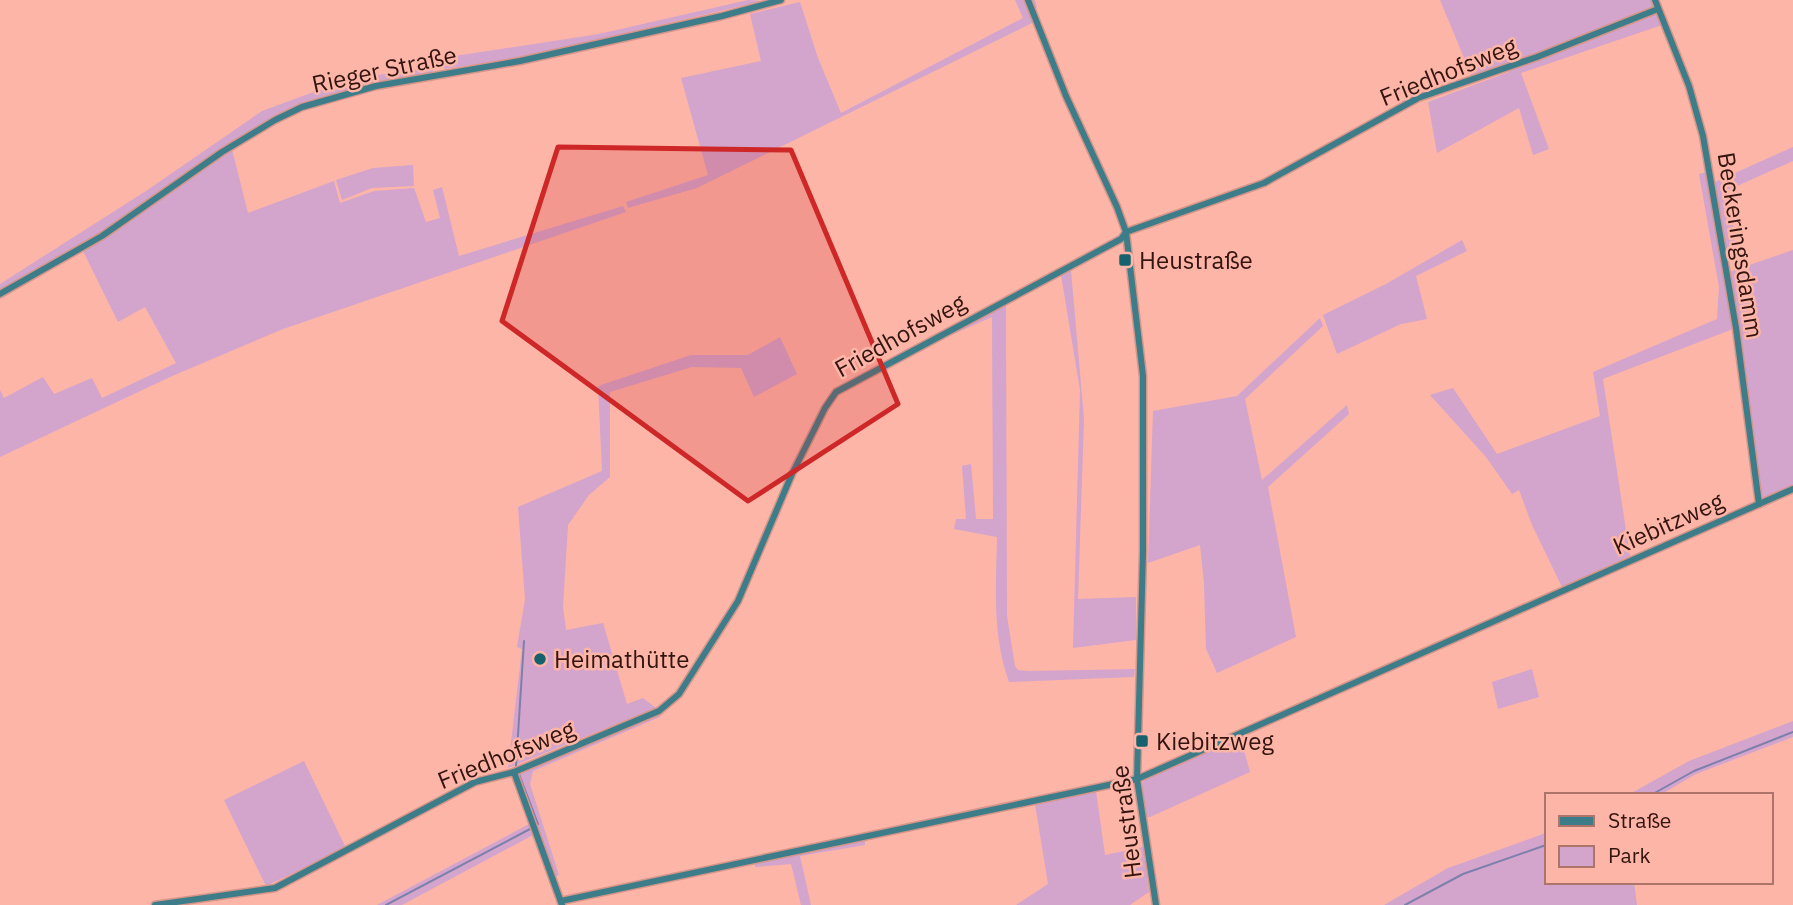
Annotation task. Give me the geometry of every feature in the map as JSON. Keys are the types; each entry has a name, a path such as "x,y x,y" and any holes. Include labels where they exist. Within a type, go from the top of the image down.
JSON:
{"street":[{"name":"Rieger Straße","path":"0,294 102,236 222,152 302,107 376,86 520,61 722,16 781,0"},
{"name":"Heustraße","path":"1028,0 1066,96 1126,232 1143,376 1143,552 1137,779 1156,905"},
{"name":"Beckeringsdamm","path":"1655,0 1689,86 1703,136 1736,328 1759,504"},
{"name":"Friedhofsweg","path":"155,905 275,888 475,782 514,772 659,711 679,694 738,601 792,474 825,408 836,392 1121,239 1126,232 1264,183 1418,98 1537,57 1658,9"},
{"name":"Kiebitzweg","path":"561,903 1137,779 1793,489"},
{"path":"514,772 561,903"}],"highlighted area":[{"path":"558,147 791,150 898,404 748,501 502,321"}],"green space":[{"path":"748,0 763,1 519,58 444,69 442,58 599,34"},
{"path":"1015,0 1035,0 1037,7 1031,13 1034,20 1032,23 697,188 628,208 626,202 708,175 681,78 761,61 750,14 800,2 818,58 841,113 1023,18"},
{"path":"1440,0 1653,0 1655,6 1472,77"},
{"path":"1657,11 1662,25 1521,73 1549,149 1533,155 1519,108 1437,153 1428,102"},
{"path":"432,67 433,73 380,81 301,103 274,116 221,149 100,233 0,292 0,284 146,191 262,111 319,90 378,75"},
{"path":"1793,147 1793,161 1728,190 1738,259 1730,261 1727,258 1715,182"},
{"path":"232,149 248,213 334,181 340,203 374,191 414,188 426,222 440,218 433,190 442,187 459,256 623,206 626,212 283,329 170,377 0,457 0,390 4,398 43,377 54,394 92,378 102,398 176,363 145,307 118,322 83,251"},
{"path":"413,165 414,186 372,188 342,200 336,180 373,168"},
{"path":"1707,172 1733,329 1603,379 1630,556 1562,587 1532,525 1519,490 1512,494 1486,457 1430,395 1453,388 1497,454 1600,416 1593,372 1717,319 1719,287 1699,174"},
{"path":"1462,240 1467,251 1416,276 1427,319 1401,324 1337,354 1323,315 1386,284"},
{"path":"1793,250 1793,486 1761,500 1729,272"},
{"path":"1071,270 1084,419 1078,599 1136,597 1136,640 1073,648 1080,390 1061,275"},
{"path":"1006,303 1007,616 1015,666 1018,670 1028,671 1135,669 1134,677 1009,682 997,628 997,537 954,529 956,519 966,519 962,466 971,464 976,519 993,519 992,317 949,336 947,333"},
{"path":"1320,318 1323,326 1245,399 1262,480 1347,405 1349,414 1268,487 1296,637 1217,673 1206,649 1200,545 1148,563 1153,411 1237,396"},
{"path":"780,337 797,374 754,397 741,368 692,367 610,392 610,477 589,495 568,525 563,607 566,630 603,623 627,704 643,698 656,708 508,768 522,649 517,647 525,599 518,507 602,471 598,386 691,355 748,355"},
{"path":"1532,669 1539,697 1498,709 1492,682"},
{"path":"660,713 660,717 533,771 530,784 559,875 554,877 516,773"},
{"path":"1793,721 1793,737 1696,774 1663,793 1632,793 1689,761"},
{"path":"1240,736 1250,772 1146,817 1141,786 1145,779"},
{"path":"304,761 346,848 266,886 224,800"},
{"path":"1096,791 1105,855 1143,847 1149,892 1130,905 1016,905 1048,884 1035,804"},
{"path":"529,824 535,834 402,905 377,905"},
{"path":"1545,833 1545,884 1634,884 1637,905 1384,905 1448,868"},
{"path":"865,839 865,845 800,856 811,905 801,905 791,864 755,867 755,862"}],"waterway":[{"path":"516,766 524,641"},
{"path":"1655,793 1694,771 1793,732"},
{"path":"519,774 538,824"},
{"path":"386,905 530,829"},
{"path":"1405,905 1463,874 1545,845"}],"place":[{"name":"Heustraße","path":"1125,260"},
{"name":"Heimathütte","path":"540,659"},
{"name":"Kiebitzweg","path":"1142,741"}]}
